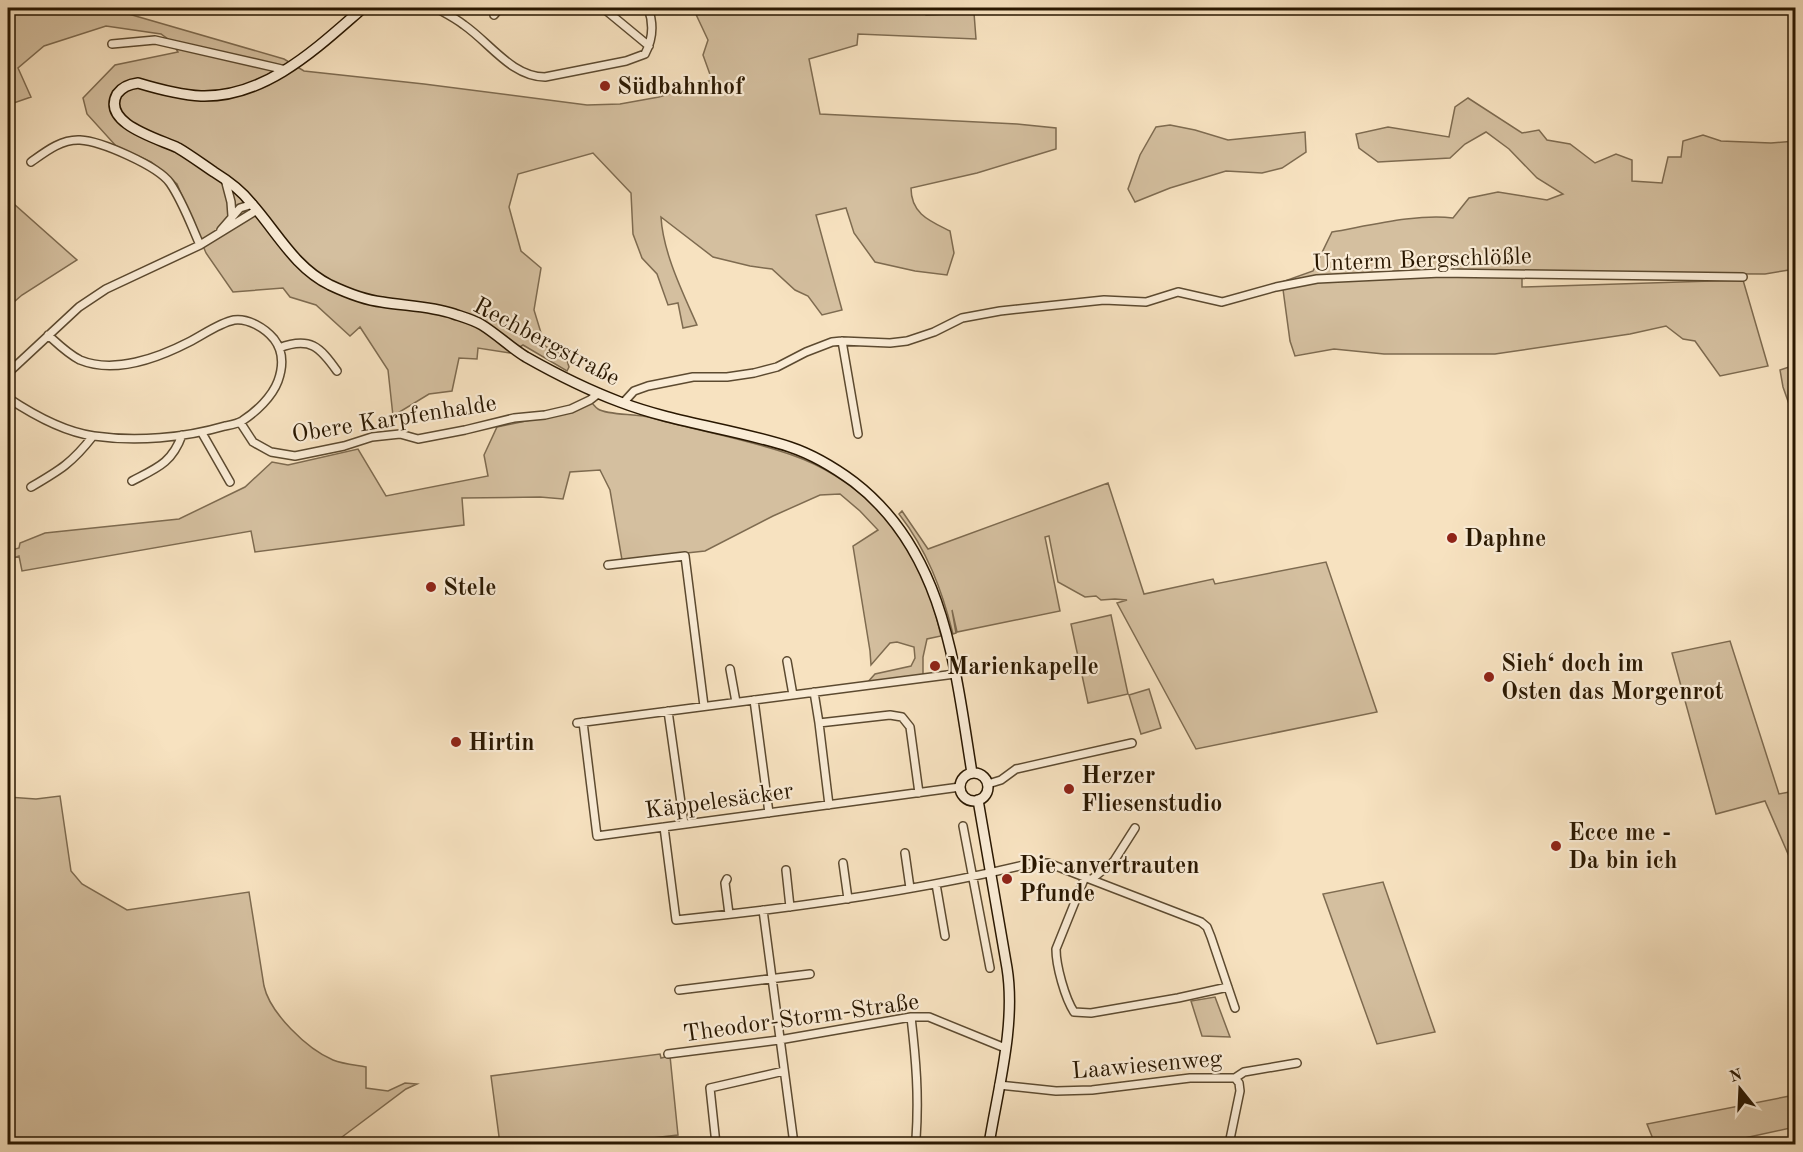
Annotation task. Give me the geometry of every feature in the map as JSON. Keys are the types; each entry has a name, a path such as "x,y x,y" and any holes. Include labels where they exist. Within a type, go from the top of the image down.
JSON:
{"main road":[{"name":"Rechbergstraße","path":"363,8 324,42 286,70 251,87 219,95 202,96 138,83 128,85 118,93 115,106 117,113 128,126 181,150 225,179 255,207 298,262 315,277 361,298 450,312 479,323 525,356 623,403 667,417 789,447 810,455 837,470 874,499 892,517 911,544 936,598 948,638 972,773"},
{"path":"972,773 982,775 988,784 988,791 978,800 969,800 964,797 960,787 965,776 972,773"},
{"path":"978,800 1008,979 1010,1004 989,1144"}],"street":[{"path":"436,8 464,24 518,70 534,77 546,77 645,54 649,46 652,24 648,8"},
{"path":"494,15 500,8"},
{"path":"603,8 649,46"},
{"path":"112,44 155,40 286,70"},
{"path":"31,162 56,145 80,140 112,149 147,164 169,181 200,245"},
{"path":"225,179 232,216"},
{"path":"219,232 240,208 255,207"},
{"path":"8,373 79,307 106,289 200,245 255,207"},
{"name":"Unterm Bergschlößle","path":"623,403 634,391 641,388 693,377 727,377 754,373 777,367 832,342 907,341 934,332 962,318 1000,310 1104,300 1146,302 1178,292 1222,302 1276,287 1317,279 1441,273 1743,277"},
{"path":"8,398 31,414 93,436 133,438 201,433 240,422 258,408 275,390 283,366 279,348 273,338 252,322 236,320 228,322 183,346 157,356 110,366 81,360 64,350 48,335"},
{"path":"842,341 858,434"},
{"path":"279,348 309,344 320,349 337,371"},
{"name":"Obere Karpfenhalde","path":"240,422 254,442 271,452 295,456 344,446 372,436 400,434 418,439 514,418 545,415 571,409 599,393"},
{"path":"201,433 230,482"},
{"path":"132,481 159,467 170,458 177,449 182,435"},
{"path":"31,487 61,470 76,457 93,436"},
{"path":"608,566 686,556 704,706"},
{"path":"787,661 793,695"},
{"path":"730,669 736,702"},
{"path":"684,824 668,711 955,674"},
{"path":"814,692 829,805"},
{"path":"754,700 769,813"},
{"name":"Käppelesäcker","path":"668,711 580,722 597,836 960,787"},
{"path":"819,723 890,715 902,717 910,727 918,794"},
{"path":"988,784 1001,780 1016,769 1132,743"},
{"path":"963,826 990,968"},
{"path":"664,827 676,920 848,899 973,877 1042,862 1201,922 1207,927 1211,937 1235,1008"},
{"path":"1135,828 1114,861 1088,878 1056,949 1069,1005 1074,1012 1091,1013 1228,987"},
{"path":"904,853 910,888"},
{"path":"843,862 848,899"},
{"path":"786,870 790,907"},
{"path":"727,879 725,883 729,914"},
{"path":"936,884 945,936"},
{"path":"762,910 794,1144"},
{"path":"680,990 810,974"},
{"path":"911,1017 919,1101 916,1139"},
{"name":"Theodor-Storm-Straße","path":"668,1054 779,1040 911,1017 929,1017 1005,1048"},
{"name":"Laawiesenweg","path":"999,1085 1056,1091 1117,1088 1190,1078 1235,1078 1244,1072 1297,1063"},
{"path":"716,1144 710,1088 784,1071"},
{"path":"1229,1144 1240,1091 1239,1083 1235,1078"}],"shaded area":[{"path":"8,8 108,8 284,59 304,71 587,105 620,104 659,97 712,80 703,55 708,40 693,8 923,8 926,15 974,13 976,39 858,34 857,45 809,59 820,114 1056,128 1056,149 977,173 911,188 914,204 923,216 950,231 954,253 947,275 875,262 854,233 846,208 816,215 842,310 822,315 808,296 795,290 772,269 713,257 661,217 670,259 697,325 683,328 678,303 668,305 657,274 642,258 633,234 631,193 593,153 518,174 509,207 521,251 541,268 534,310 545,346 566,357 569,367 567,371 523,345 510,353 478,348 477,359 459,358 452,391 429,394 393,416 388,370 360,327 350,336 316,305 290,297 283,288 233,292 206,253 177,184 151,162 116,146 87,114 83,98 115,65 178,52 172,42 161,34 106,26 44,46 18,68 31,97 8,105"},
{"path":"1468,98 1522,133 1539,130 1547,140 1570,144 1595,163 1616,154 1632,160 1632,181 1662,183 1668,157 1681,157 1683,141 1703,135 1721,141 1771,143 1795,141 1795,269 1765,274 1522,273 1522,287 1743,280 1768,366 1720,376 1695,341 1683,339 1666,326 1630,334 1495,354 1384,354 1334,349 1295,356 1290,341 1282,282 1313,271 1332,232 1425,217 1453,218 1469,198 1498,192 1547,200 1563,194 1537,178 1509,149 1486,132 1465,144 1450,158 1378,162 1359,148 1356,134 1388,127 1449,137 1455,107"},
{"path":"1170,125 1228,140 1305,132 1306,152 1282,168 1262,173 1226,171 1170,188 1135,202 1128,189 1140,155 1156,127"},
{"path":"8,194 14,204 77,260 22,295 8,307"},
{"path":"1796,365 1795,421 1783,387 1780,370"},
{"path":"592,403 597,409 603,411 646,416 775,449 814,464 855,489 873,505 904,541 926,584 941,636 927,639 923,657 923,676 866,684 875,674 911,666 915,658 914,647 897,642 890,643 871,665 853,546 878,530 840,494 820,495 705,551 622,560 610,490 600,470 570,472 563,499 462,498 464,525 255,552 251,531 22,571 19,556 8,560 8,551 19,548 20,543 45,533 179,519 245,487 272,462 288,465 358,449 386,496 488,476 484,455 497,427 545,417"},
{"path":"1108,483 1144,594 1213,579 1215,584 1326,562 1377,712 1196,749 1117,603 1127,600 1101,600 1096,596 1085,597 1058,582 1049,536 1045,537 1060,611 957,632 952,610 956,633 953,634 932,571 918,542 899,514 902,511 928,549"},
{"path":"1111,615 1128,694 1088,703 1071,624"},
{"path":"1730,641 1779,794 1795,791 1795,870 1765,801 1716,814 1672,653"},
{"path":"1149,689 1161,728 1141,734 1129,695"},
{"path":"60,796 71,871 82,884 127,910 249,892 264,986 274,1007 291,1029 323,1055 333,1060 366,1067 366,1088 388,1091 405,1083 417,1084 406,1089 338,1140 338,1144 8,1144 8,797 36,799"},
{"path":"1383,882 1435,1032 1377,1044 1323,894"},
{"path":"1215,997 1230,1037 1202,1036 1191,1001"},
{"path":"660,1054 661,1058 670,1056 678,1135 600,1144 500,1144 491,1076"},
{"path":"1795,1095 1795,1127 1717,1144 1655,1144 1647,1124"}],"place":[{"name":"Südbahnhof","path":"605,86"},
{"name":"Daphne","path":"1452,538"},
{"name":"Stele","path":"431,587"},
{"name":"Marienkapelle","path":"935,666"},
{"name":"Sieh‘ doch im Osten das Morgenrot","path":"1489,677"},
{"name":"Hirtin","path":"456,742"},
{"name":"Herzer Fliesenstudio","path":"1069,789"},
{"name":"Ecce me - Da bin ich","path":"1556,846"},
{"name":"Die anvertrauten Pfunde","path":"1007,879"}]}
